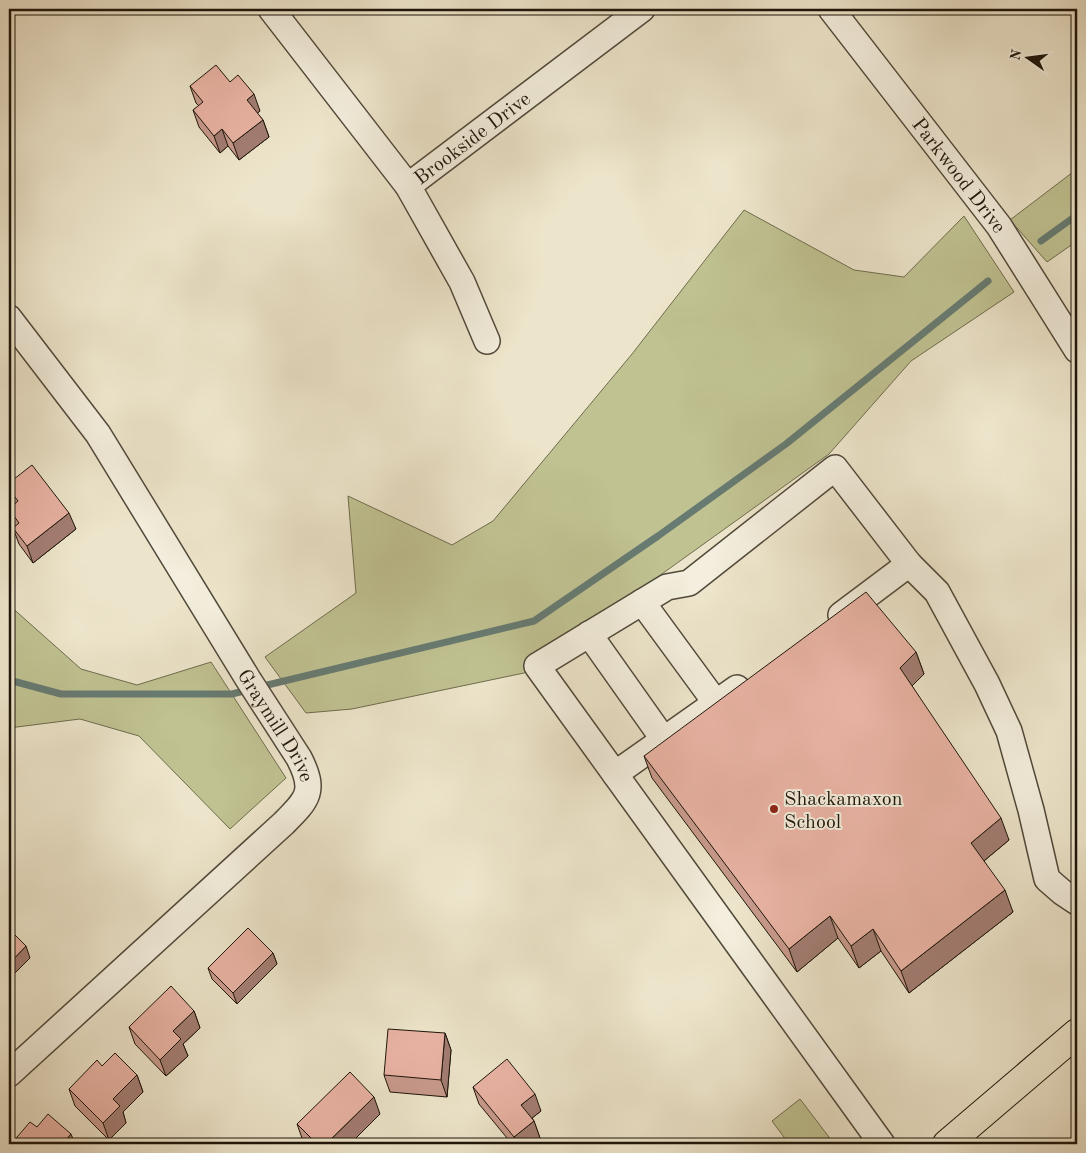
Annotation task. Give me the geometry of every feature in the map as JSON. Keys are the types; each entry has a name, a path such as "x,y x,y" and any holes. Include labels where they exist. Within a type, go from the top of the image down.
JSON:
{"main road":[{"path":"947,1144 1077,1033"}],"street":[{"name":"Brookside Drive","path":"271,9 408,186 642,9"},
{"name":"Parkwood Drive","path":"831,9 999,226 1077,350"},
{"path":"408,186 462,282 487,342"},
{"name":"Graymill Drive","path":"9,318 98,434 270,712 305,770 309,783 304,801 284,824 9,1074"},
{"path":"882,1144 537,666 667,587 689,583 835,468 909,564 937,592 987,684 1009,731 1031,810 1047,880 1077,902"},
{"path":"824,626 909,564"},
{"path":"642,602 716,703"},
{"path":"588,634 664,740"},
{"path":"615,774 757,674"}],"green space":[{"path":"1077,169 1077,241 1047,262 1010,220"},
{"path":"744,210 854,270 904,277 964,216 1014,292 911,361 829,454 524,673 352,709 306,713 265,657 356,593 348,496 452,545 493,521 632,354"},
{"path":"9,605 81,669 137,685 211,662 286,778 230,829 139,736 80,719 9,728"},
{"path":"800,1099 832,1141 828,1144 789,1144 772,1121"}],"building":[{"path":"216,65 230,82 238,75 254,94 247,100 263,120 233,143 222,129 214,136 193,110 203,102 190,86"},
{"path":"32,465 69,513 27,546 13,528 19,523 9,509 18,501 9,489 9,483"},
{"path":"866,592 916,652 900,668 1001,818 971,843 1005,890 901,971 873,929 851,946 830,916 789,949 644,756"},
{"path":"248,928 273,953 233,993 208,968"},
{"path":"9,929 26,946 9,964"},
{"path":"171,986 194,1011 173,1031 181,1039 160,1060 129,1027"},
{"path":"388,1029 445,1033 441,1080 384,1075"},
{"path":"115,1053 137,1075 113,1099 120,1106 103,1123 69,1089 97,1060 102,1066"},
{"path":"507,1059 535,1094 521,1105 534,1121 514,1137 473,1087"},
{"path":"350,1072 374,1097 326,1144 317,1144 297,1124"},
{"path":"48,1114 71,1134 62,1144 11,1144 30,1122 37,1127"}],"waterway":[{"path":"1041,241 1077,215"},
{"path":"259,687 534,621 658,536 786,444 988,281"},
{"path":"9,680 61,694 232,694 248,690"}],"place":[{"name":"Shackamaxon School","path":"774,809"}]}
